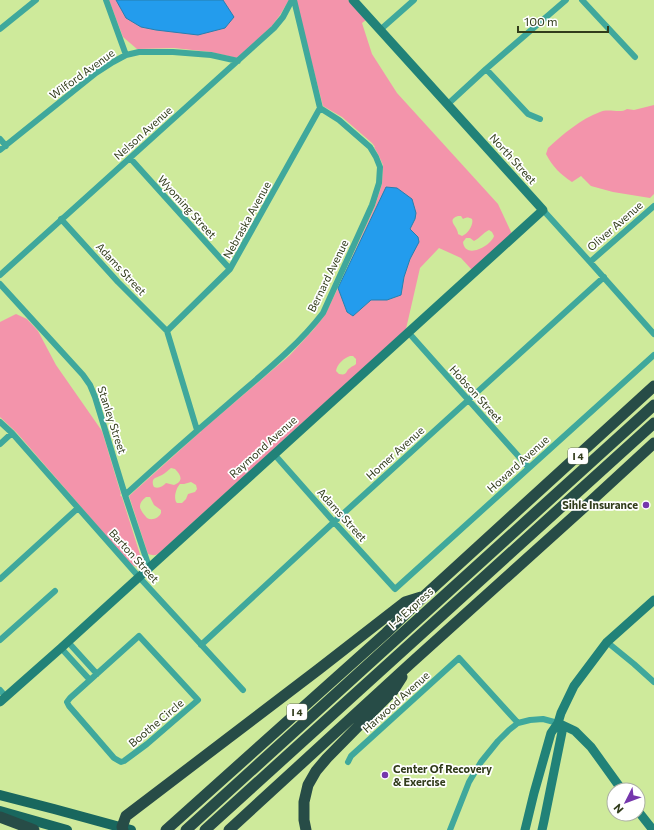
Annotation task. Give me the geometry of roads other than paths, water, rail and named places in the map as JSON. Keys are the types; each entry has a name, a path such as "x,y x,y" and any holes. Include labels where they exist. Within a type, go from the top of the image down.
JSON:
{"highway":[{"name":"I 4","path":"168,829 386,633 424,596 654,386"},
{"name":"I-4 Express","path":"186,830 654,405"},
{"path":"205,830 654,424"},
{"path":"230,830 410,664 654,443"},
{"path":"126,829 126,816 150,797 405,602 424,596"},
{"path":"306,830 304,820 304,802 308,785 316,771 393,691 410,664"},
{"path":"0,817 34,830"}],"main road":[{"path":"4,796 126,829"},
{"path":"0,812 68,830"}],"street":[{"path":"0,29 36,0"},
{"path":"106,0 126,55"},
{"path":"293,0 320,108"},
{"name":"Nelson Avenue","path":"0,275 274,28 283,17 293,0"},
{"name":"North Street","path":"353,0 654,334"},
{"path":"380,30 414,0"},
{"path":"448,104 566,0"},
{"path":"582,0 635,57"},
{"name":"Wilford Avenue","path":"0,150 96,73 126,55 139,52 174,52 211,55 238,61"},
{"path":"486,69 528,114 540,119"},
{"name":"Nebraska Avenue","path":"167,331 230,269 320,108"},
{"name":"Bernard Avenue","path":"197,430 287,353 323,313 372,205 379,184 380,166 376,157 370,147 339,120 320,108"},
{"path":"0,139 6,146"},
{"name":"Wyoming Street","path":"130,158 230,269"},
{"name":"Oliver Avenue","path":"590,262 654,206"},
{"name":"Raymond Avenue","path":"2,696 68,642 542,210"},
{"name":"Adams Street","path":"61,219 118,282 167,331"},
{"name":"Homer Avenue","path":"201,645 604,277"},
{"name":"Stanley Street","path":"0,284 83,375 90,385 149,567"},
{"path":"125,495 197,430 167,331"},
{"name":"Hobson Street","path":"408,332 529,468"},
{"name":"Howard Avenue","path":"395,589 654,355"},
{"name":"Barton Street","path":"0,422 12,433 139,577 243,690"},
{"path":"0,444 12,433"},
{"name":"Adams Street","path":"274,454 395,589"},
{"path":"0,579 78,508"},
{"path":"0,640 55,591"},
{"path":"525,830 551,733 558,723 561,713 574,686 607,642 654,600"},
{"name":"Boothe Circle","path":"139,636 198,700 147,744 124,762 121,762 114,758 67,702 97,674 139,636"},
{"path":"68,642 97,674"},
{"path":"607,642 654,682"},
{"path":"61,648 90,680"},
{"name":"Harwood Avenue","path":"348,762 351,756 459,658 518,723"},
{"path":"450,830 469,782 481,762 498,741 518,723 543,718 575,731 591,747 616,782"},
{"path":"542,830 562,732 558,723"},
{"path":"646,821 653,830"}],"water":[{"path":"116,0 223,0 234,17 225,28 198,35 156,30 141,27 126,18"},
{"path":"386,187 397,188 412,199 416,213 410,229 418,237 419,242 410,259 404,277 401,295 387,300 371,300 353,316 347,312 338,288"}],"place":[{"name":"Sihle Insurance","path":"646,505"},
{"name":"Center Of Recovery & Exercise","path":"385,775"}]}
